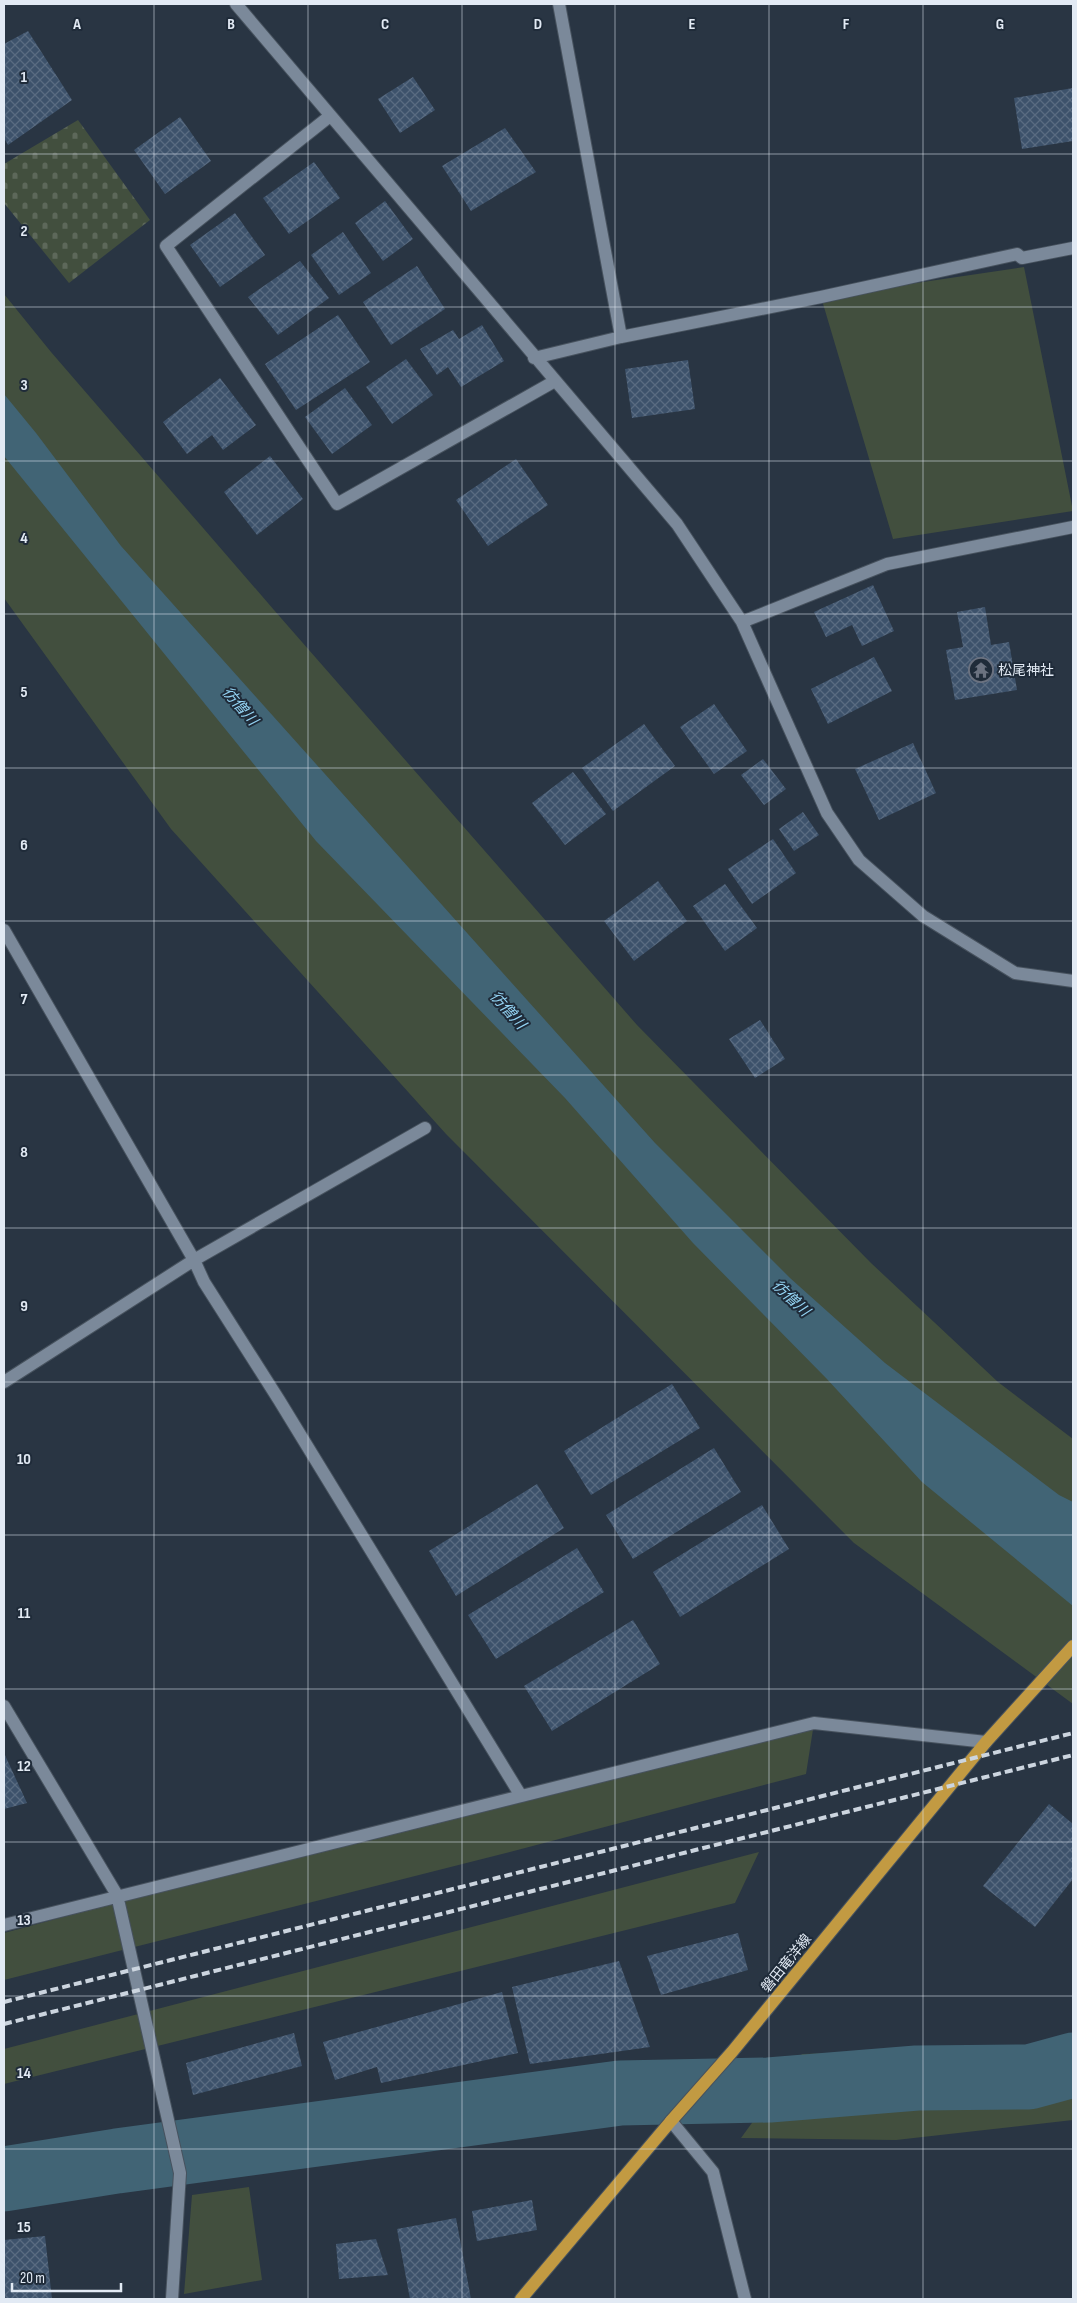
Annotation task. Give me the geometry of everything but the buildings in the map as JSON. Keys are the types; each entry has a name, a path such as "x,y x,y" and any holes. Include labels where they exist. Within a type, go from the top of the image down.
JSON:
{"main road":[{"name":"磐田竜洋線","path":"521,2299 671,2121 732,2052 986,1742 1070,1650"}],"street":[{"path":"236,4 534,358 677,524 742,622 828,813 859,860 923,916 1015,973 1073,981"},
{"path":"559,4 621,337"},
{"path":"330,116 166,246 337,504 555,381"},
{"path":"534,358 621,337 821,297 1017,254 1022,258 1073,248"},
{"path":"742,622 887,564 1073,527"},
{"path":"4,930 194,1260 204,1282 279,1400 521,1796"},
{"path":"4,1382 194,1260 424,1128"},
{"path":"4,1706 117,1895 180,2173 172,2299"},
{"path":"4,1925 117,1895 814,1723 986,1742"},
{"path":"671,2121 713,2172 745,2299"}],"green space":[{"path":"78,120 150,220 69,283 4,203 4,164"},
{"path":"1024,267 1073,511 893,539 821,297"},
{"path":"4,294 51,352 274,610 637,1025 871,1263 998,1382 1073,1439 1073,1704 854,1543 446,1134 171,829 4,598"},
{"path":"814,1723 806,1774 502,1854 4,1980 4,1933 453,1812"},
{"path":"759,1852 735,1903 4,2084 4,2049"},
{"path":"1073,2035 1073,2120 896,2140 741,2138 802,2054 1028,2047"},
{"path":"249,2187 262,2280 184,2294 192,2195"}],"water":[{"name":"彷僧川","path":"4,394 36,433 121,546 655,1143 790,1278 885,1363 1059,1495 1073,1502 1073,1606 922,1482 826,1378 693,1243 565,1098 316,841 4,456"}],"waterway":[{"path":"4,2179 117,2161 620,2093 769,2090 917,2078 1029,2077 1073,2065"}],"railway":[{"path":"4,2002 1073,1733"},
{"path":"4,2024 1073,1755"}],"place":[{"name":"松尾神社","path":"981,670"}]}
